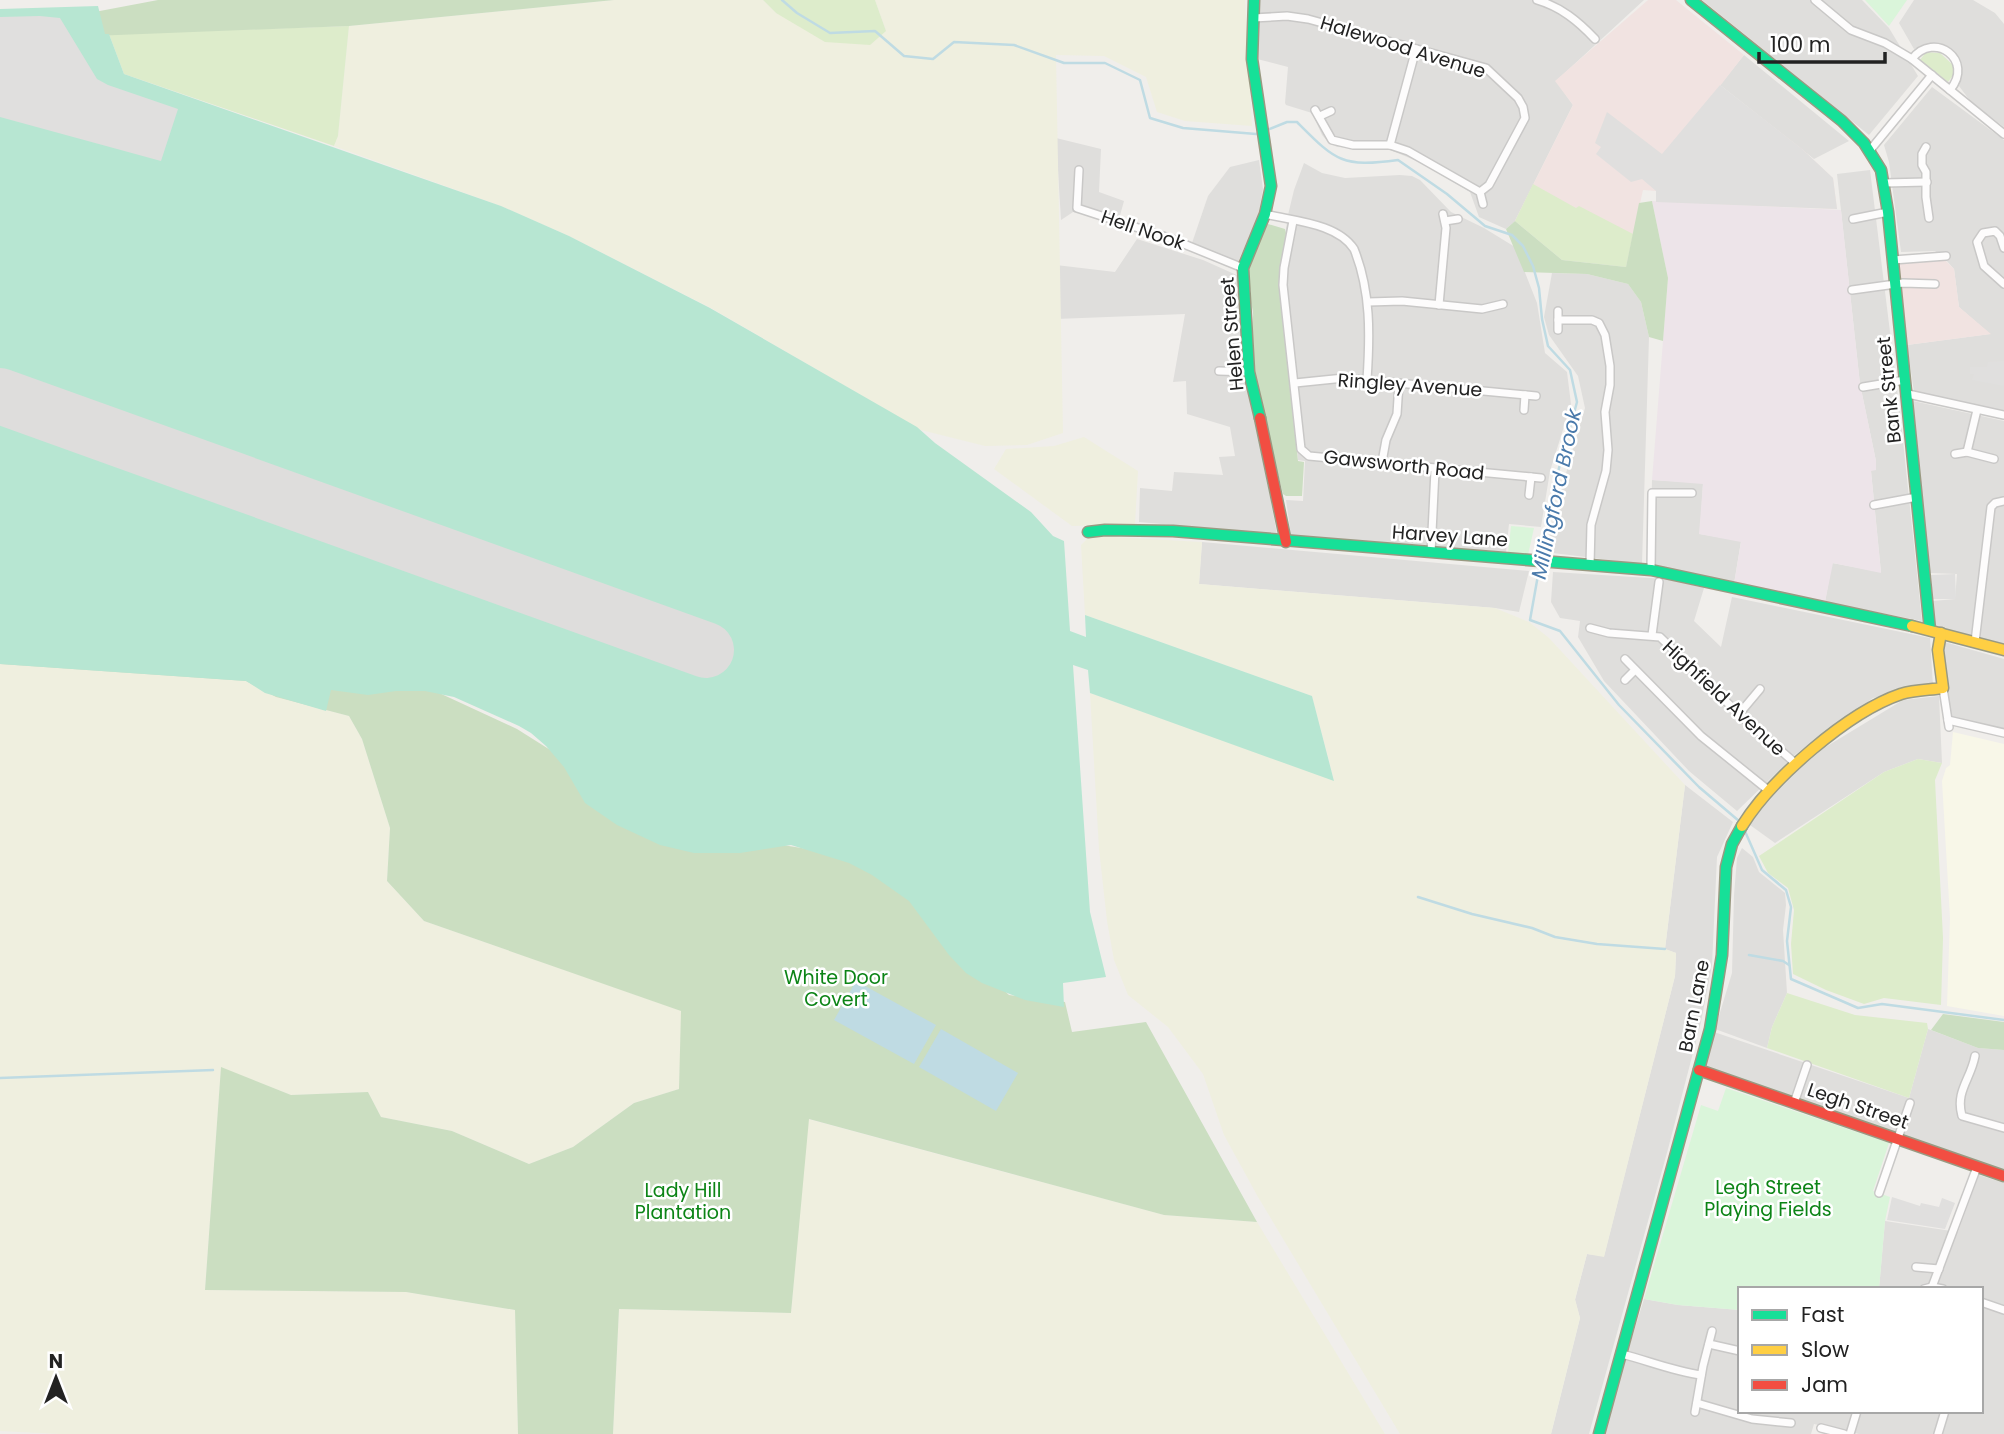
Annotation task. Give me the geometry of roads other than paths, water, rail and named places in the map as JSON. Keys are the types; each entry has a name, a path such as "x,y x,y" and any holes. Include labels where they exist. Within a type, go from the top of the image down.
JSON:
{"street":[{"name":"Helen Street","path":"1254,0 1252,59 1271,186 1265,214 1243,268 1250,372 1286,542"},
{"path":"1537,0 1548,3 1576,19 1595,39"},
{"path":"1691,0 1842,121 1871,149 1931,75"},
{"path":"1815,0 1851,30 1885,43 1912,59 2004,134"},
{"name":"Halewood Avenue","path":"1253,18 1298,17 1486,68 1518,98 1525,114 1524,123 1489,185 1480,192"},
{"path":"1912,59 1919,51 1932,47 1949,52 1959,71 1950,90"},
{"path":"1390,145 1416,49"},
{"path":"1331,111 1318,113 1332,139 1341,143 1390,145 1420,156 1480,192 1483,204"},
{"path":"1926,147 1922,154 1929,218"},
{"name":"Bank Street","path":"1871,149 1877,158 1884,183 1888,212 1917,498 1943,688"},
{"name":"Hell Nook","path":"1079,170 1077,208 1169,238 1243,268"},
{"path":"1884,183 1927,182"},
{"path":"1853,219 1888,212"},
{"path":"1265,214 1333,231 1349,241 1357,256 1367,302 1370,330 1367,380"},
{"path":"1439,305 1444,217 1458,219"},
{"name":"Gawsworth Road","path":"1293,221 1283,285 1301,449 1305,454 1435,470 1541,478"},
{"path":"2004,248 2000,236 1995,232 1983,233 1978,242 1984,266 2004,284"},
{"path":"1442,242 1453,251"},
{"path":"1892,260 1946,256"},
{"path":"1852,290 1895,284 1934,284"},
{"path":"1367,302 1402,301 1482,309 1503,304"},
{"path":"1558,311 1558,330"},
{"path":"1558,320 1592,320 1599,323 1605,335 1610,366 1605,412 1608,460 1591,525 1590,565"},
{"path":"1219,371 1250,372"},
{"name":"Ringley Avenue","path":"1295,383 1344,378 1536,396"},
{"path":"1863,387 1905,380"},
{"path":"1382,462 1386,440 1397,414 1399,383"},
{"path":"1908,394 2004,415"},
{"path":"1524,410 1525,395"},
{"path":"1967,452 1977,410"},
{"path":"1955,454 1967,452 1994,459"},
{"path":"1431,553 1435,470"},
{"path":"1529,495 1531,477"},
{"path":"1651,570 1652,493 1692,493"},
{"path":"1874,505 1917,498"},
{"path":"1975,642 1991,507 2004,501"},
{"name":"Harvey Lane","path":"1088,533 1105,530 1172,531 1651,570 1935,631 2004,650"},
{"path":"1590,628 1652,635 1659,582"},
{"name":"Highfield Avenue","path":"1652,635 1660,637 1739,714 1795,763"},
{"path":"1625,659 1701,736 1768,790"},
{"path":"1625,680 1635,670"},
{"path":"1943,688 1949,724 2004,733"},
{"name":"Barn Lane","path":"1599,1434 1699,1070 1723,955 1726,867 1740,828 1768,790 1795,763 1838,730 1880,703 1903,693 1943,688"},
{"path":"1739,714 1760,690"},
{"path":"1962,1116 1959,1095 1972,1070 1975,1056"},
{"path":"1794,1102 1807,1065"},
{"name":"Legh Street","path":"1699,1070 2004,1176"},
{"path":"1879,1193 1910,1103"},
{"path":"1955,1123 1962,1116"},
{"path":"1962,1116 2004,1128"},
{"path":"1929,1287 1939,1269 1977,1167"},
{"path":"1916,1267 1939,1269"},
{"path":"1983,1303 2004,1310"},
{"path":"1712,1331 1696,1408 1777,1423 1791,1423"},
{"path":"1709,1344 1738,1351"},
{"path":"1622,1354 1665,1368 1701,1375"},
{"path":"1850,1434 1856,1413"},
{"path":"1938,1434 1944,1413"},
{"path":"1777,1423 1778,1432"},
{"path":"1821,1428 1844,1434"}],"water":[{"path":"856,981 936,1025 914,1064 834,1020"},
{"path":"941,1029 1018,1073 996,1111 919,1067"}],"waterway":[{"name":"Millingford Brook","path":"782,0 797,13 830,33 875,31 904,56 933,59 954,42 1014,45 1064,63 1105,63 1140,80 1150,118 1183,128 1256,134 1261,132"},
{"name":"Millingford Brook","path":"1267,130 1287,122 1297,122 1321,145 1340,158 1364,163 1398,160 1447,194 1485,226 1512,235 1523,246 1533,266 1539,288 1548,346 1570,370 1577,402 1559,468 1541,558"},
{"name":"Millingford Brook","path":"1540,564 1530,620 1560,631 1619,705 1699,787 1739,821"},
{"name":"Millingford Brook","path":"1744,829 1762,870 1786,890 1791,907 1787,941 1791,979 1858,1008 1882,1004 2004,1020"},
{"path":"1418,897 1472,914 1532,928 1555,937 1597,944 1665,949"},
{"path":"1749,955 1783,961 1789,965"},
{"path":"0,1078 213,1070"}],"park label":[{"name":"White Door Covert","path":"836,988"},
{"name":"Legh Street Playing Fields","path":"1768,1198"},
{"name":"Lady Hill Plantation","path":"683,1201"}]}
